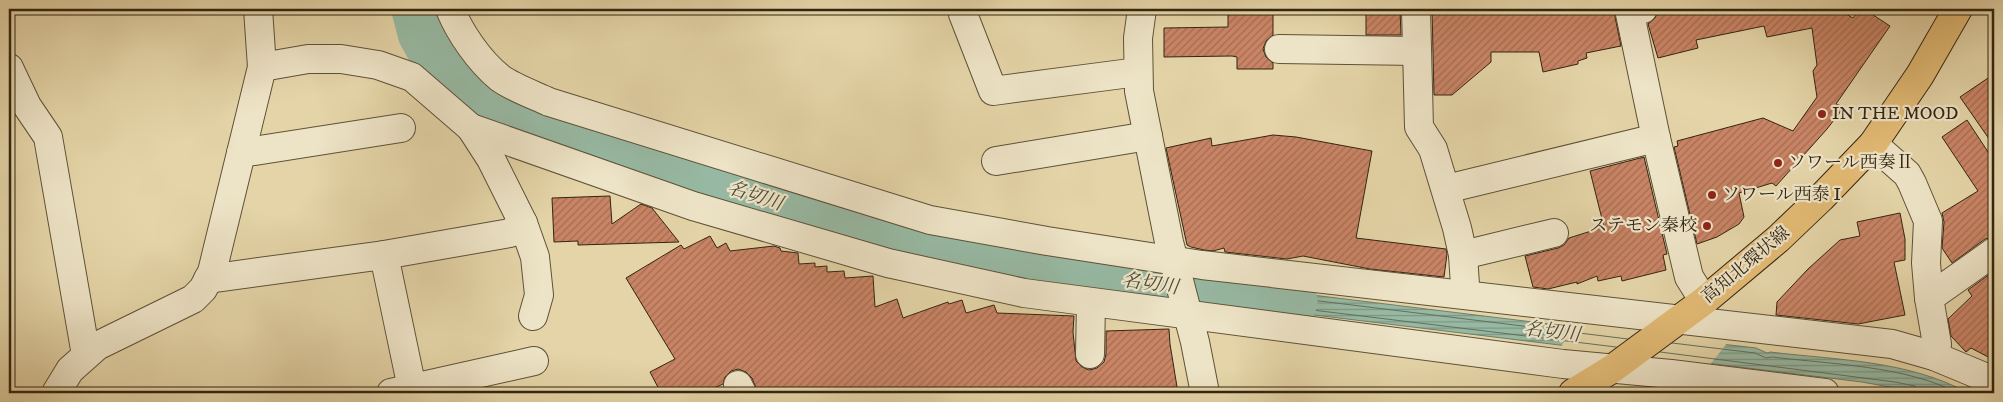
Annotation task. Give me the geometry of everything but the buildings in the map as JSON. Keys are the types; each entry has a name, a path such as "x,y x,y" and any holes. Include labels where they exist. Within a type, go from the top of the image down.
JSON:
{"main road":[{"name":"高知北環状線","path":"1573,393 1618,366 1704,301 1778,239 1822,198 1873,144 1920,75 1952,11"}],"street":[{"path":"56,393 70,370 97,346 193,299 204,289 212,272 262,67 258,9"},
{"path":"450,9 455,22 472,48 500,78 549,102 930,220 1175,266 1463,294 1675,323 1892,344 1934,356 1994,381"},
{"path":"1142,9 1138,38 1139,91 1175,266 1205,393"},
{"path":"1416,9 1418,127 1433,149 1446,188 1463,255 1465,285 1463,294"},
{"path":"1643,9 1630,14 1656,138 1689,277 1704,301"},
{"path":"963,14 993,91 1138,72"},
{"path":"1279,49 1417,51"},
{"path":"262,67 308,59 341,59 378,64 412,76 472,128 491,159 523,224 534,257 539,295 533,316"},
{"path":"9,68 27,106 48,137 86,355"},
{"path":"241,153 401,128"},
{"path":"472,128 693,206 888,263 1024,293 1091,303 1187,312 1825,393"},
{"path":"996,161 1148,136"},
{"path":"1446,188 1656,138"},
{"path":"1873,144 1906,174 1912,183 1928,221 1926,263 1929,298 1937,344 1934,356"},
{"path":"208,279 384,255 510,233 523,224"},
{"path":"1463,255 1554,233"},
{"path":"1929,298 1994,252"},
{"path":"384,255 405,392 534,361"},
{"path":"1090,354 1091,303"}],"water":[{"path":"1206,282 1756,348 1767,353 1871,363 1921,374 1945,382 1968,393 1923,393 1862,382 1208,302"}],"pier":[{"path":"1576,325 1728,342 1709,366 1560,348"}],"waterway":[{"name":"名切川","path":"421,9 427,32 444,62 466,90 533,125 907,245 1023,267 1288,301"}],"place":[{"name":"IN THE MOOD","path":"1822,114"},
{"name":"ソワール西奏Ⅱ","path":"1778,163"},
{"name":"ソワール西泰 I","path":"1712,195"},
{"name":"ステモン秦校","path":"1707,226"}]}
